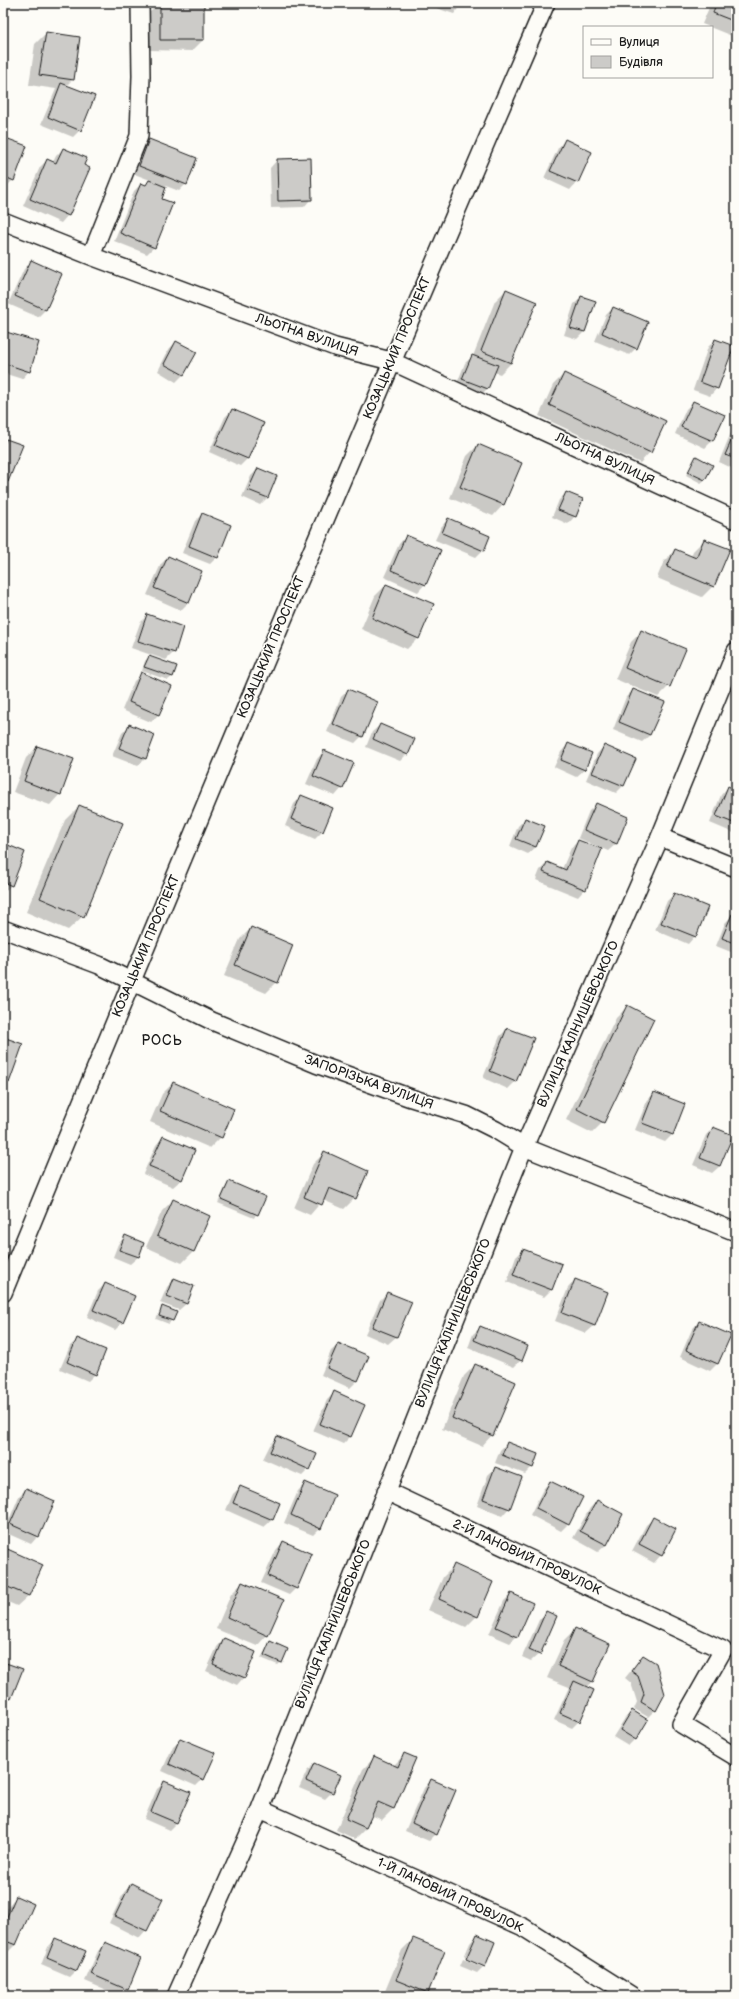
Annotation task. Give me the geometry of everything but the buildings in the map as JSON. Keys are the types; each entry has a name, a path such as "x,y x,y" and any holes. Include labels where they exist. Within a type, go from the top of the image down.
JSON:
{"street":[{"path":"91,256 139,136 141,76 140,3"},
{"name":"КОЗАЦЬКИЙ ПРОСПЕКТ","path":"3,1293 131,981 391,361 546,3"},
{"name":"ЛЬОТНА ВУЛИЦЯ","path":"4,225 335,347 391,361 736,520"},
{"name":"ВУЛИЦЯ КАЛНИШЕВСЬКОГО","path":"176,1996 260,1809 524,1147 660,837 736,651"},
{"path":"660,837 736,868"},
{"name":"ЗАПОРІЗЬКА ВУЛИЦЯ","path":"3,929 99,965 212,1021 309,1061 411,1098 466,1115 496,1130 524,1147 736,1232"},
{"name":"2-Й ЛАНОВИЙ ПРОВУЛОК","path":"386,1491 668,1622 723,1650 681,1724 736,1757"},
{"name":"1-Й ЛАНОВИЙ ПРОВУЛОК","path":"260,1809 523,1927 632,1996"}],"district":[{"name":"РОСЬ","path":"162,1040"}]}
